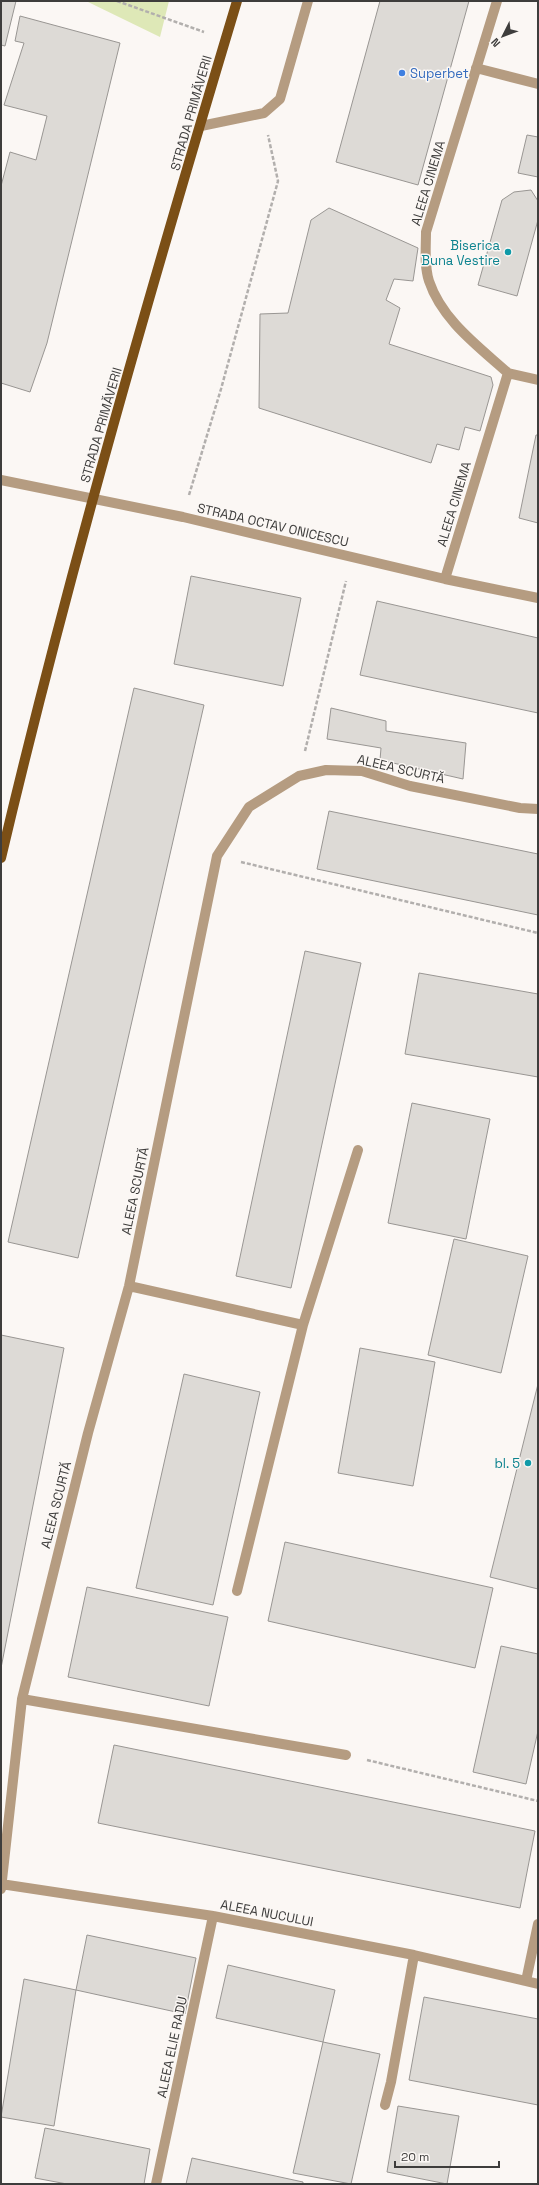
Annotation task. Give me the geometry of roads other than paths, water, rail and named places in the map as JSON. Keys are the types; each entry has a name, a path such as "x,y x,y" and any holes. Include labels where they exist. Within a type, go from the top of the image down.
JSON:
{"main road":[{"name":"STRADA PRIMĂVERII","path":"1,858 94,499 237,1"}],"street":[{"path":"201,126 264,114 280,99 308,1"},
{"name":"ALEEA CINEMA","path":"445,579 508,373 460,331 440,302 429,280 426,260 426,232 497,1"},
{"path":"476,68 538,84"},
{"path":"508,373 538,380"},
{"name":"STRADA OCTAV ONICESCU","path":"1,480 183,516 445,579 538,598"},
{"name":"ALEEA SCURTĂ","path":"1,1886 22,1699 88,1433 129,1286 217,856 249,807 299,776 326,770 362,771 410,786 520,808 538,809"},
{"path":"237,1591 303,1325 358,1150"},
{"path":"129,1286 303,1325"},
{"path":"22,1699 346,1755"},
{"name":"ALEEA NUCULUI","path":"1,1886 212,1916 414,1955 538,1984"},
{"name":"ALEEA ELIE RADU","path":"156,2184 212,1916"},
{"path":"526,1981 538,1924"},
{"path":"385,2105 391,2082 414,1955"}],"place":[{"name":"Superbet","path":"402,73"},
{"name":"Biserica Buna Vestire","path":"508,252"},
{"name":"bl. 5","path":"528,1463"}]}
